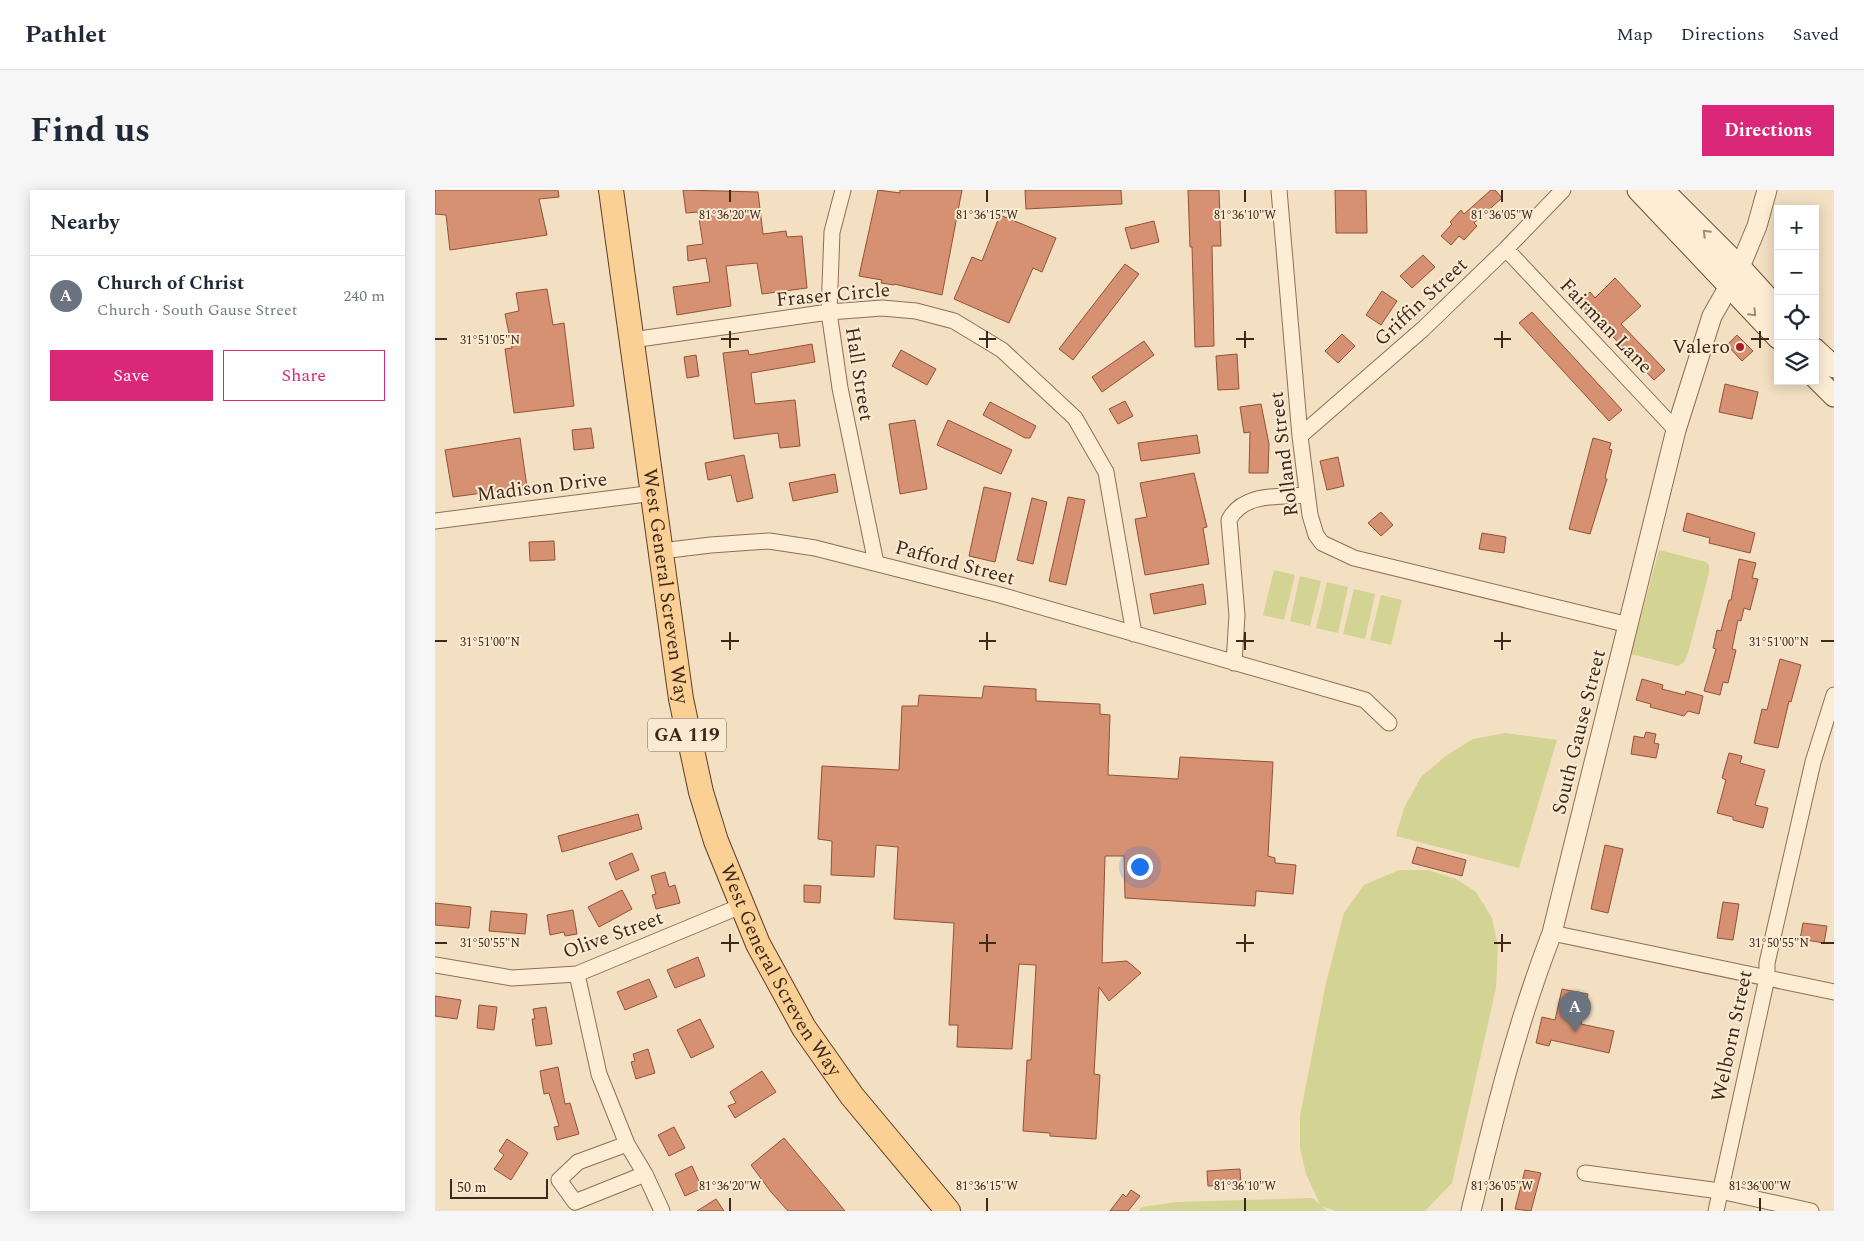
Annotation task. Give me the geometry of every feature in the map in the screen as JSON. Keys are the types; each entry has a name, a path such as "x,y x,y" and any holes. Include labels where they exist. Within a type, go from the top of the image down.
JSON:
{"main road":[{"name":"West General Screven Way","path":"611,190 687,732 713,834 741,906 773,975 826,1061 852,1096 948,1211"},
{"path":"1638,190 1774,334"},
{"path":"1663,190 1740,267 1774,305"},
{"path":"1819,353 1834,368"},
{"path":"1819,381 1834,396"}],"street":[{"name":"Hall Street","path":"843,190 832,232 829,312 840,388 876,563"},
{"name":"Rolland Street","path":"1279,190 1300,436 1307,495 1316,535 1322,543 1342,554 1629,625"},
{"name":"Griffin Street","path":"1300,436 1423,329 1506,249 1563,190"},
{"name":"South Gause Street","path":"1471,1211 1508,1064 1535,978 1553,933 1676,430 1711,316 1740,267 1757,226 1767,190"},
{"name":"Fairman Lane","path":"1506,249 1676,430"},
{"name":"Fraser Circle","path":"632,340 829,312 882,308 916,311 953,321 1002,350 1075,418 1106,472 1134,634"},
{"name":"Madison Drive","path":"435,521 654,494"},
{"path":"1234,663 1237,615 1229,520 1237,508 1246,502 1307,495"},
{"name":"Pafford Street","path":"661,552 711,544 769,541 815,548 1001,595 1365,700 1389,723"},
{"name":"Welborn Street","path":"1716,1211 1767,978 1767,963 1813,762 1834,695"},
{"name":"Olive Street","path":"435,965 512,978 577,974 741,906"},
{"path":"1553,933 1834,992"},
{"path":"577,974 599,1074 627,1144 645,1174 662,1211"},
{"path":"627,1144 578,1162 559,1180 575,1202 645,1174"},
{"path":"1585,1173 1719,1191 1811,1211"}],"green space":[{"path":"1659,550 1706,562 1709,565 1709,573 1688,653 1684,662 1678,666 1631,654"},
{"path":"1274,570 1295,575 1284,620 1263,615"},
{"path":"1300,576 1321,581 1310,626 1290,621"},
{"path":"1327,582 1348,587 1338,633 1316,628"},
{"path":"1354,589 1375,594 1365,639 1343,634"},
{"path":"1381,595 1402,600 1391,645 1370,640"},
{"path":"1505,733 1557,740 1519,868 1396,836 1404,808 1421,777 1447,755 1473,739"},
{"path":"1399,870 1428,870 1456,879 1476,892 1492,918 1498,947 1496,988 1452,1183 1425,1211 1335,1211 1322,1206 1327,1211 1138,1211 1142,1207 1177,1202 1312,1198 1320,1204 1306,1174 1300,1148 1300,1116 1326,983 1344,913 1364,885"}],"building":[{"path":"435,190 558,190 559,197 539,199 547,235 450,250 446,215 435,214"},
{"path":"683,190 758,192 763,234 786,231 787,237 802,236 807,288 762,294 757,263 726,266 731,306 677,315 673,287 710,282 706,258 688,261 687,246 703,244 698,212 686,213"},
{"path":"878,190 900,193 900,190 962,190 942,295 894,284 881,283 882,280 859,276"},
{"path":"1025,190 1121,190 1122,204 1026,209"},
{"path":"1188,190 1219,190 1221,246 1212,246 1214,346 1195,347"},
{"path":"1335,190 1366,190 1367,233 1336,233"},
{"path":"1491,190 1495,190 1502,198 1474,223 1477,226 1464,240 1459,236 1451,245 1441,236 1452,224 1450,222 1461,210 1464,214"},
{"path":"1000,215 1056,238 1042,272 1033,268 1009,323 954,299 972,257 982,261"},
{"path":"1154,221 1159,242 1131,249 1125,228"},
{"path":"1423,255 1435,267 1412,288 1400,276"},
{"path":"1125,264 1139,274 1073,360 1059,349"},
{"path":"1615,278 1641,306 1621,324 1665,370 1654,380 1595,318 1593,320 1577,304 1590,292 1595,298"},
{"path":"547,289 553,325 564,323 574,406 514,413 505,349 512,348 505,314 519,311 516,293"},
{"path":"1382,291 1397,301 1381,325 1366,315"},
{"path":"1532,312 1622,410 1609,421 1519,323"},
{"path":"1342,334 1355,346 1338,363 1325,351"},
{"path":"1737,335 1753,351 1742,361 1727,345"},
{"path":"1144,341 1154,355 1102,392 1092,377"},
{"path":"812,344 815,362 751,373 755,404 795,400 800,446 780,448 778,433 734,439 723,353 748,350 749,355"},
{"path":"901,350 936,369 927,385 892,366"},
{"path":"1237,354 1239,389 1218,390 1216,356"},
{"path":"696,355 699,376 687,378 684,357"},
{"path":"1725,384 1758,392 1752,419 1719,412"},
{"path":"1125,401 1133,416 1118,424 1109,409"},
{"path":"990,402 1036,426 1030,438 1025,438 983,415"},
{"path":"1261,404 1269,444 1268,473 1249,473 1250,432 1244,433 1240,407"},
{"path":"915,420 927,489 900,494 889,424"},
{"path":"948,420 1012,450 1001,474 937,445"},
{"path":"591,428 594,448 574,450 572,430"},
{"path":"1197,435 1200,453 1141,461 1138,443"},
{"path":"520,438 527,487 453,497 445,450"},
{"path":"1593,438 1611,443 1609,449 1612,450 1605,478 1607,479 1590,534 1569,529"},
{"path":"744,455 753,498 737,502 731,475 708,480 705,463"},
{"path":"1338,457 1344,486 1327,490 1320,461"},
{"path":"1194,473 1207,527 1203,528 1209,564 1145,575 1135,519 1147,517 1140,483"},
{"path":"835,474 838,492 793,501 789,483"},
{"path":"984,487 1011,493 995,562 969,556"},
{"path":"1068,497 1085,500 1066,585 1049,581"},
{"path":"1032,498 1047,502 1033,564 1017,560"},
{"path":"1381,512 1393,525 1381,536 1368,523"},
{"path":"1687,513 1755,533 1750,553 1709,543 1710,538 1683,531"},
{"path":"1482,533 1506,537 1504,553 1479,549"},
{"path":"554,541 555,560 530,561 529,542"},
{"path":"1739,559 1756,563 1752,578 1758,579 1750,610 1744,608 1741,621 1738,620 1732,649 1736,650 1728,683 1723,682 1720,695 1704,691 1716,649 1713,648 1717,630 1721,631 1729,600 1731,600"},
{"path":"1203,584 1206,604 1154,614 1150,594"},
{"path":"1780,659 1801,665 1791,702 1789,701 1778,748 1754,743 1762,709 1767,710"},
{"path":"1642,679 1663,685 1662,689 1685,695 1686,691 1703,696 1699,714 1688,711 1684,716 1650,707 1651,704 1636,700"},
{"path":"984,686 1036,689 1036,701 1100,704 1100,714 1110,715 1108,775 1178,779 1180,757 1273,762 1268,856 1275,858 1275,863 1296,865 1293,894 1256,891 1255,906 1125,898 1124,856 1105,856 1102,963 1127,961 1141,973 1109,1001 1099,987 1094,1074 1100,1075 1096,1139 1050,1136 1050,1133 1023,1131 1027,1060 1031,1060 1036,965 1019,964 1012,1049 957,1047 958,1025 949,1025 954,923 894,919 898,847 876,845 874,877 831,875 832,841 818,839 822,766 899,770 902,706 918,706 919,695 982,698"},
{"path":"1646,732 1656,734 1654,743 1659,744 1656,758 1631,754 1634,736 1644,738"},
{"path":"1729,753 1742,756 1740,763 1765,770 1755,805 1768,808 1763,828 1733,820 1733,817 1717,813 1726,780 1722,778"},
{"path":"638,814 642,829 562,852 558,836"},
{"path":"1605,845 1623,849 1608,913 1591,909"},
{"path":"1417,847 1466,860 1462,876 1412,863"},
{"path":"632,853 639,870 616,880 609,863"},
{"path":"665,872 669,887 675,885 680,903 656,909 652,895 656,894 651,876"},
{"path":"804,885 821,886 820,903 804,902"},
{"path":"622,890 632,909 599,927 588,907"},
{"path":"1723,902 1739,904 1733,940 1717,938"},
{"path":"435,903 471,907 469,928 435,925"},
{"path":"573,910 577,934 565,936 564,932 550,935 547,915"},
{"path":"491,911 527,914 525,934 489,931"},
{"path":"1803,923 1827,926 1824,943 1800,939"},
{"path":"698,957 705,976 675,988 667,970"},
{"path":"649,979 657,997 625,1010 617,992"},
{"path":"1562,989 1588,994 1581,1024 1614,1031 1609,1053 1551,1040 1549,1046 1536,1043 1542,1017 1555,1020"},
{"path":"435,996 461,1000 457,1019 435,1016"},
{"path":"479,1005 497,1007 494,1030 477,1028"},
{"path":"546,1007 552,1044 536,1046 532,1019 535,1019 533,1009"},
{"path":"700,1019 714,1047 691,1058 677,1030"},
{"path":"648,1049 655,1073 636,1079 631,1062 635,1061 633,1054"},
{"path":"558,1067 565,1104 570,1103 579,1134 557,1140 554,1127 559,1126 549,1093 544,1094 540,1071"},
{"path":"762,1071 776,1092 735,1118 728,1106 736,1103 730,1092"},
{"path":"674,1127 685,1148 669,1156 658,1135"},
{"path":"784,1138 845,1211 788,1211 771,1192 751,1165"},
{"path":"507,1139 528,1153 511,1180 494,1169 504,1155 499,1151"},
{"path":"692,1166 702,1188 685,1196 675,1174"},
{"path":"1240,1169 1241,1185 1208,1186 1207,1171"},
{"path":"1525,1170 1541,1173 1531,1211 1515,1209"},
{"path":"1131,1190 1140,1196 1128,1211 1110,1211 1123,1194 1126,1197"},
{"path":"716,1199 724,1211 697,1211"}],"place":[{"name":"Valero","path":"1740,347"},
{"name":"Church of Christ","path":"1575,1032"}]}
